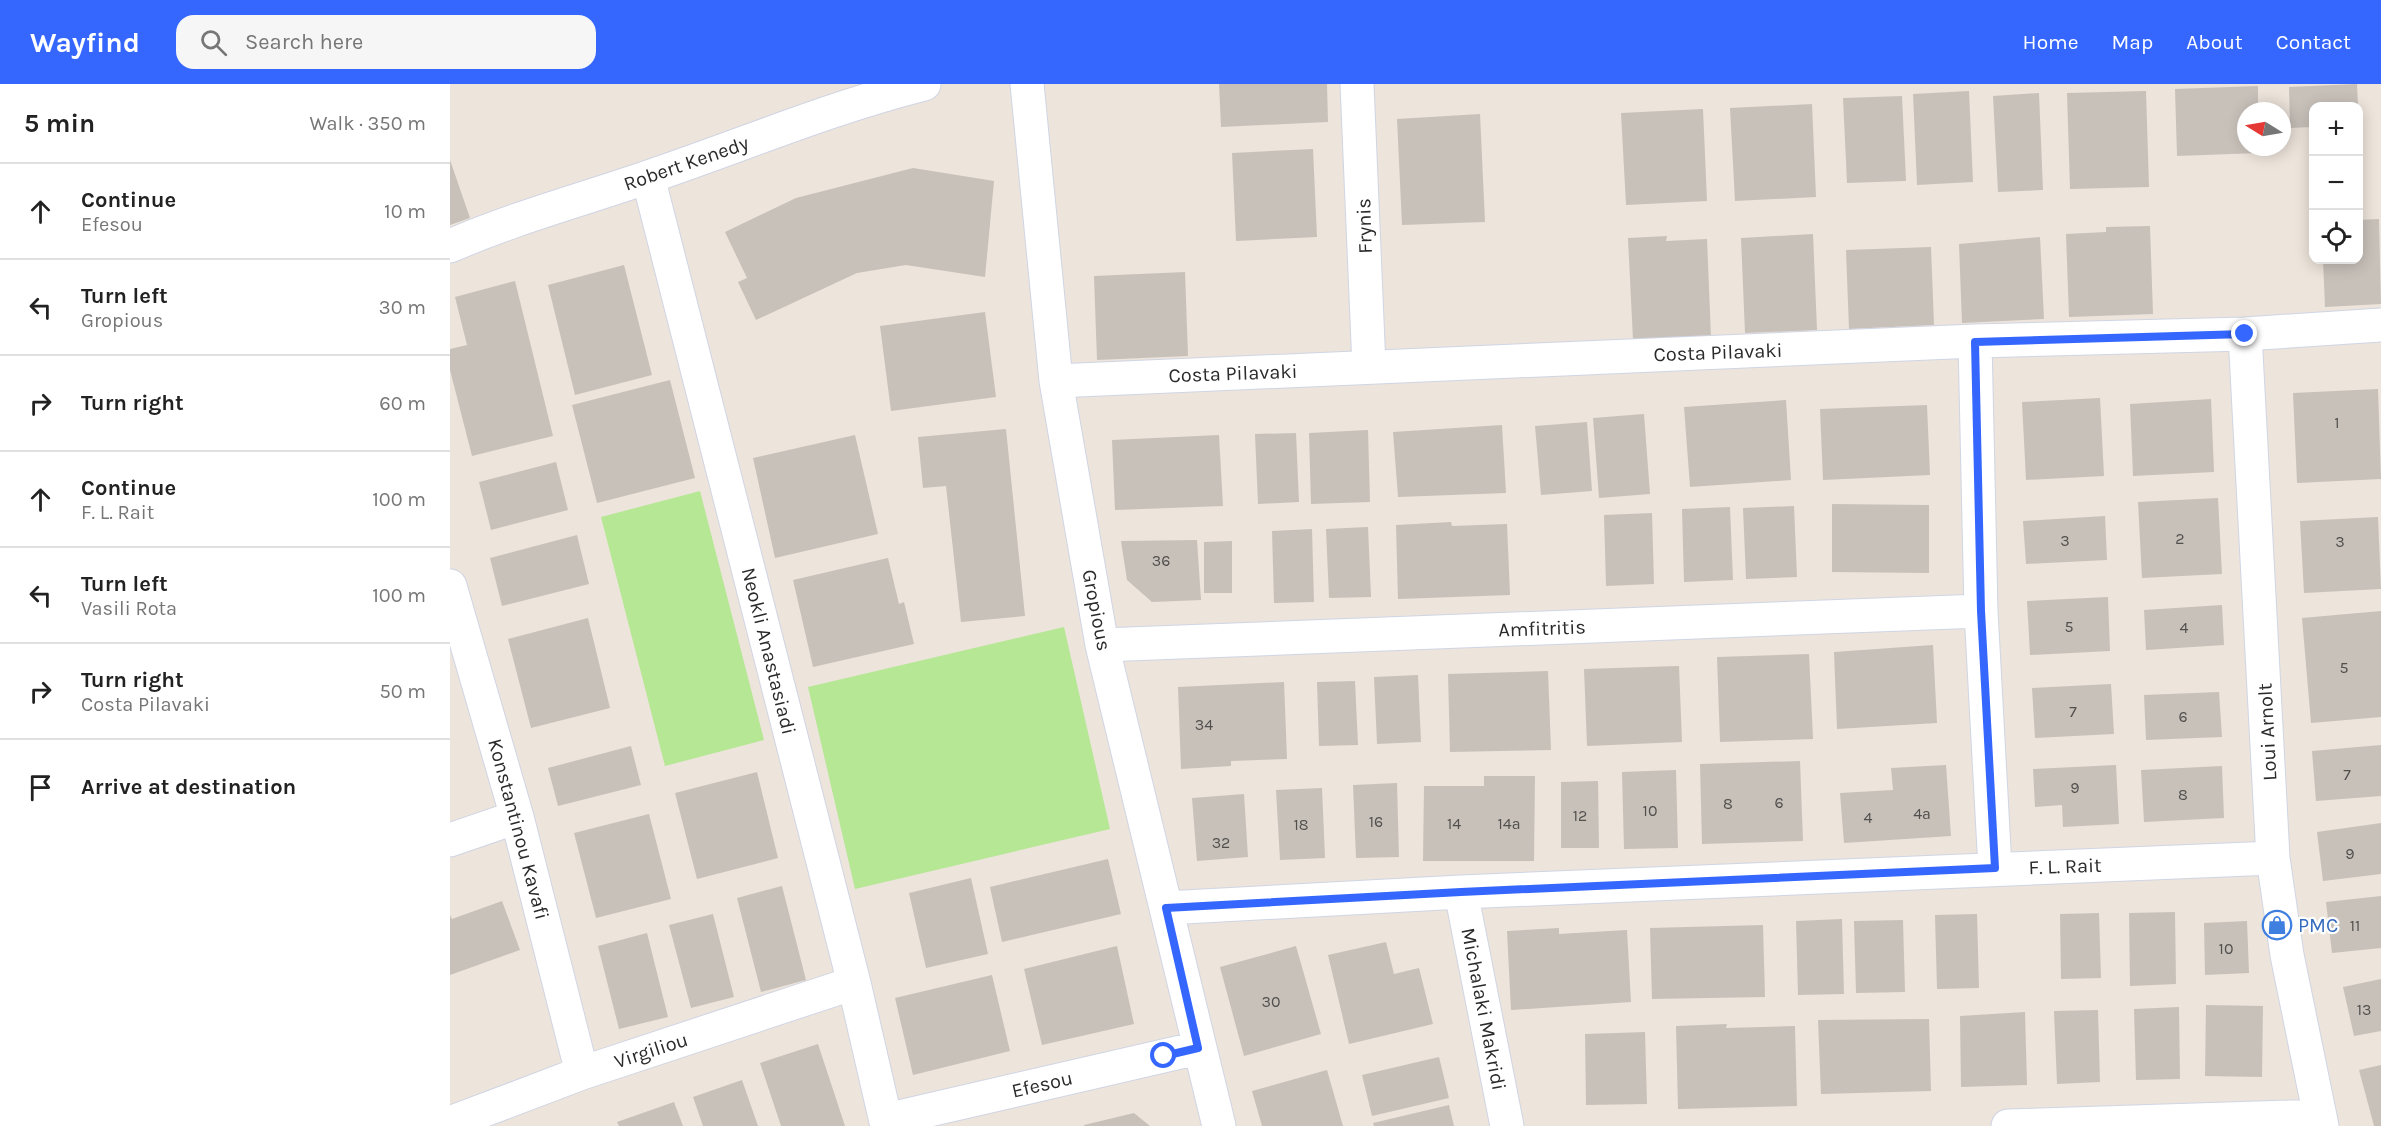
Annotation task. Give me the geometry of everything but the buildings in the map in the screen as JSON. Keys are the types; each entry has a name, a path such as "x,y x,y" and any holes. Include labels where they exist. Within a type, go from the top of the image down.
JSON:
{"street":[{"name":"Robert Kenedy","path":"450,246 499,225 648,177 869,91 924,84"},
{"name":"Gropious","path":"1027,84 1056,381 1102,645 1198,1048 1219,1126"},
{"name":"Frynis","path":"1357,84 1370,367"},
{"name":"Neokli Anastasiadi","path":"648,177 854,983 887,1123"},
{"name":"Costa Pilavaki","path":"1056,381 1975,342 2245,334 2381,325"},
{"name":"Loui Arnolt","path":"2245,334 2273,858 2287,955 2320,1121"},
{"path":"1975,342 1981,611 1995,868"},
{"name":"Konstantinou Kavafi","path":"450,586 517,816 582,1073"},
{"name":"Amfitritis","path":"1102,645 1981,611"},
{"path":"450,840 517,816"},
{"name":"F. L. Rait","path":"1166,908 1461,892 2273,858"},
{"name":"Michalaki Makridi","path":"1461,892 1507,1126"},
{"name":"Virgiliou","path":"450,1122 582,1073 854,983"},
{"name":"Efesou","path":"887,1123 1198,1048"},
{"path":"2008,1126 2320,1121"}],"green space":[{"path":"700,491 764,740 665,766 601,517"},
{"path":"1064,627 1110,829 855,889 808,687"}],"place":[{"name":"PMC","path":"2277,925"}],"route":[{"path":"1164,1056 1198,1048 1166,908 1995,868 1981,611 1975,342 2245,334"}]}
